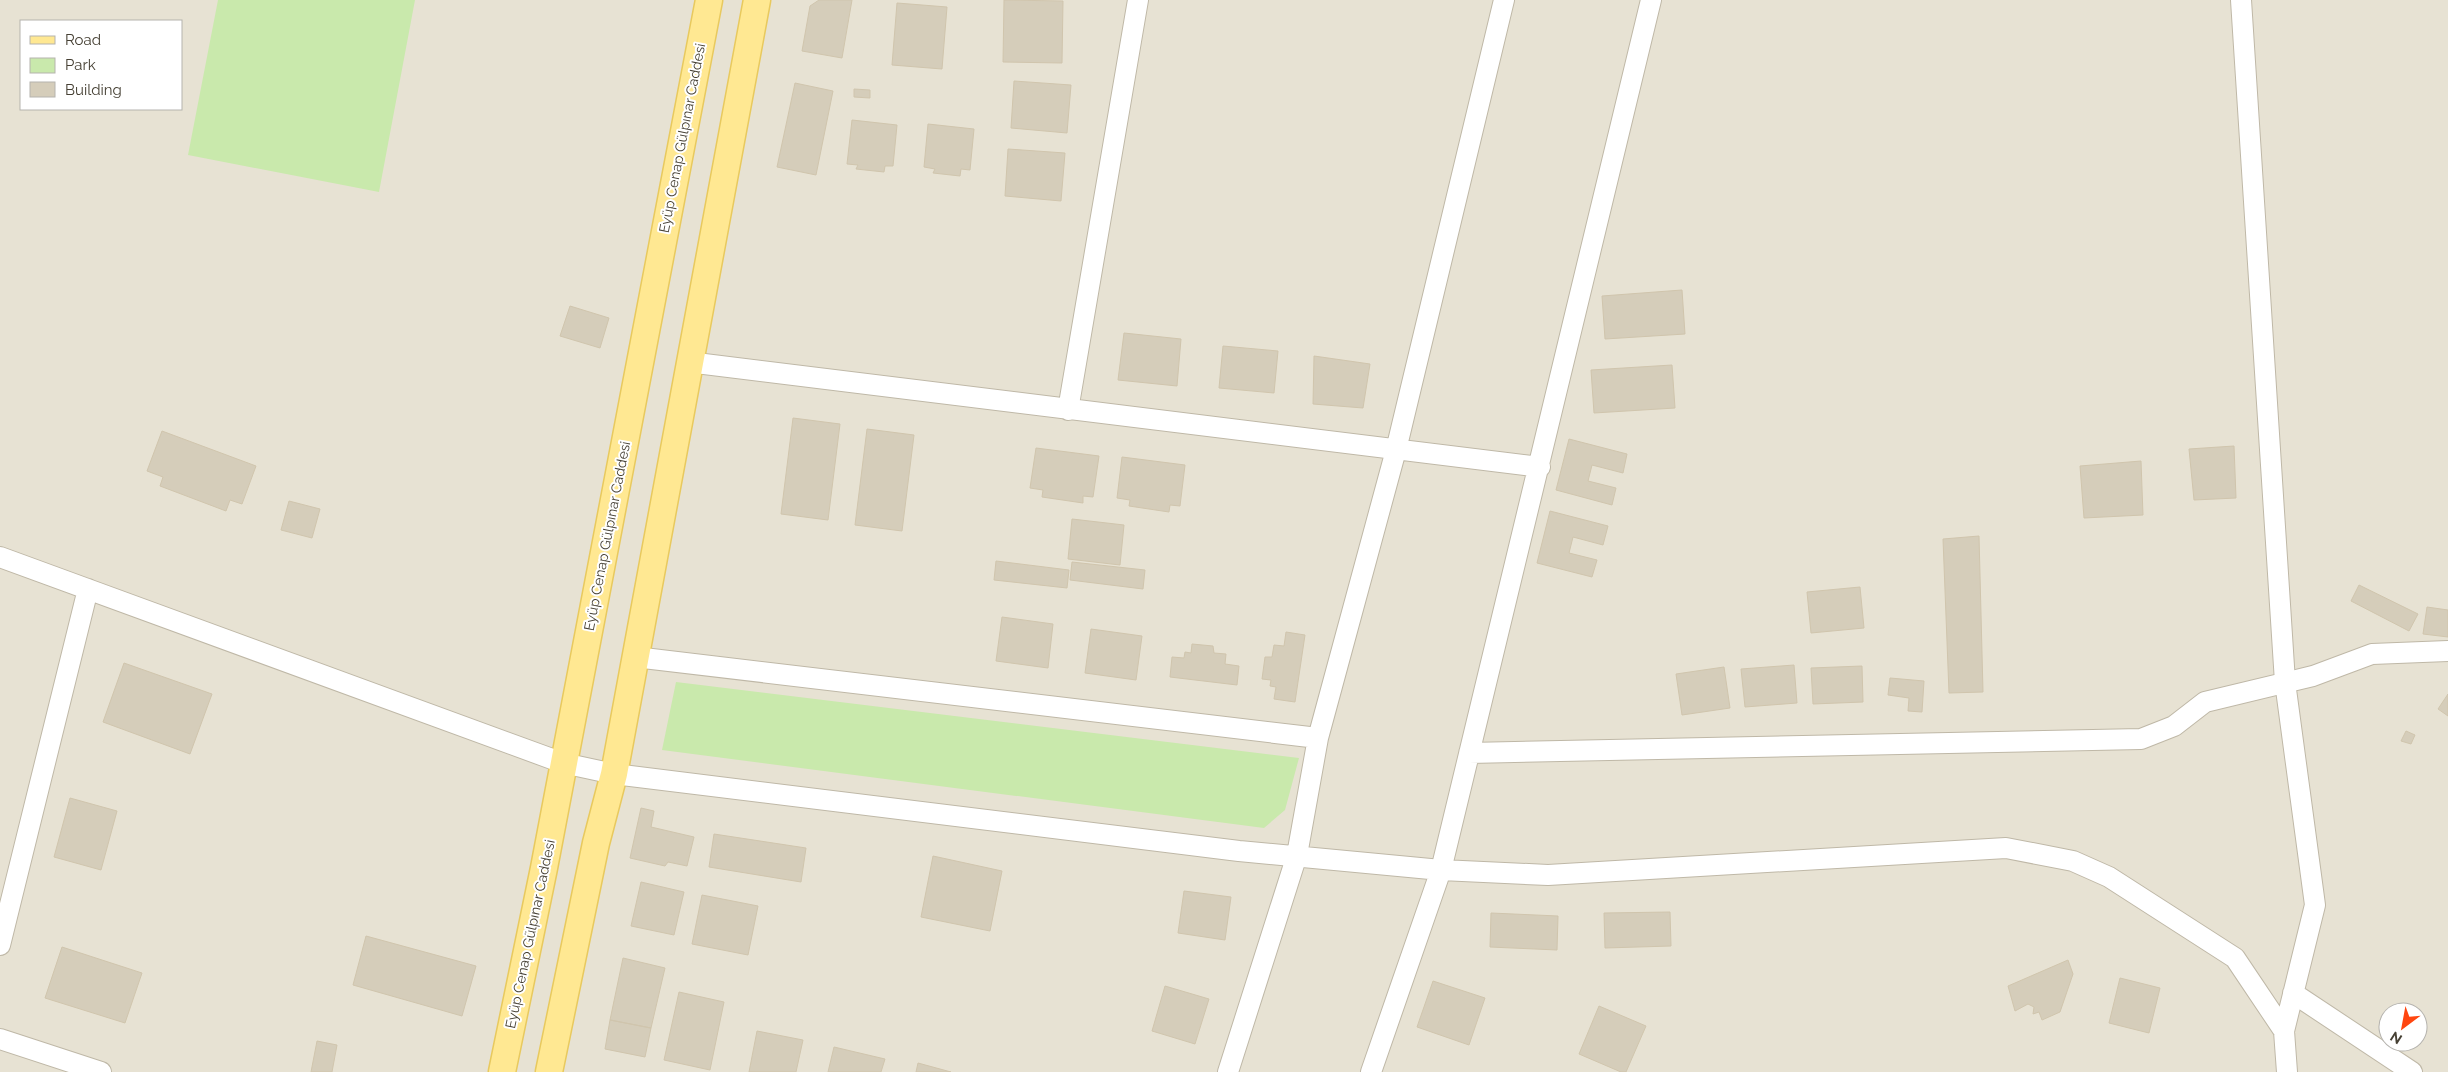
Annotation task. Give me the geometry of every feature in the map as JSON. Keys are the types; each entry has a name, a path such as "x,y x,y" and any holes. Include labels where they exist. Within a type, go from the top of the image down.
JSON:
{"main road":[{"name":"Eyüp Cenap Gülpınar Caddesi","path":"502,1072 544,868 709,0"},
{"path":"549,1072 596,843 614,774 688,362 757,0"}],"street":[{"path":"1068,410 1138,0"},
{"path":"1228,1072 1296,855 1318,738 1396,450 1504,0"},
{"path":"1371,1072 1441,870 1652,0"},
{"path":"2241,0 2285,682 2316,905 2284,1031 2287,1072"},
{"path":"688,362 1540,467"},
{"path":"0,557 563,763 614,774 1239,851 1441,870 1548,875 2006,848 2073,861 2108,877 2235,958 2284,1031"},
{"path":"0,945 88,588"},
{"path":"1469,753 2141,739 2174,726 2205,702 2313,676 2372,654 2448,651"},
{"path":"635,657 1318,738"},
{"path":"2293,993 2412,1072"},
{"path":"0,1039 101,1072"}],"shaded area":[{"path":"0,0 2448,0 2448,1072 0,1072"}],"green space":[{"path":"218,0 415,0 379,192 188,155"},
{"path":"676,682 1299,758 1285,810 1264,828 662,750"}],"building":[{"path":"819,0 852,0 842,58 802,51 810,6"},
{"path":"1004,0 1063,1 1062,63 1003,62"},
{"path":"897,3 947,7 942,69 892,65"},
{"path":"1014,81 1071,85 1067,133 1011,128"},
{"path":"795,83 833,91 816,175 777,167"},
{"path":"854,89 870,90 870,98 854,97"},
{"path":"852,120 897,125 893,166 885,166 884,172 856,169 858,165 847,164"},
{"path":"928,124 974,129 970,170 961,169 960,176 933,173 935,169 924,167"},
{"path":"1008,149 1065,153 1061,201 1005,196"},
{"path":"1682,290 1685,334 1605,339 1602,296"},
{"path":"570,306 609,318 600,348 560,336"},
{"path":"1124,333 1181,339 1177,386 1118,380"},
{"path":"1223,346 1278,351 1274,393 1219,388"},
{"path":"1314,356 1370,364 1363,408 1313,404"},
{"path":"1672,365 1675,408 1594,413 1591,370"},
{"path":"793,418 840,424 828,520 781,514"},
{"path":"867,429 914,435 902,531 855,525"},
{"path":"162,431 256,466 242,504 230,500 226,511 160,486 163,477 147,471"},
{"path":"1569,439 1627,454 1623,473 1592,465 1588,481 1616,488 1612,505 1556,490"},
{"path":"2234,446 2236,498 2194,500 2189,449"},
{"path":"1036,448 1099,456 1093,497 1083,496 1083,503 1042,497 1043,490 1030,488"},
{"path":"1122,457 1185,465 1180,506 1170,505 1169,512 1129,506 1130,500 1117,498"},
{"path":"2141,461 2143,515 2084,518 2080,466"},
{"path":"289,501 320,509 312,538 281,530"},
{"path":"1550,511 1608,526 1603,545 1573,537 1569,553 1597,560 1592,577 1537,563"},
{"path":"1072,519 1124,525 1120,565 1068,559"},
{"path":"1979,536 1983,692 1949,693 1943,539"},
{"path":"996,561 1069,570 1067,588 994,580"},
{"path":"1072,562 1145,570 1143,589 1070,580"},
{"path":"2359,585 2418,614 2409,631 2351,601"},
{"path":"1860,587 1864,628 1811,633 1807,592"},
{"path":"2427,607 2448,610 2448,637 2423,634"},
{"path":"1002,617 1053,624 1048,668 996,661"},
{"path":"1091,629 1142,636 1136,680 1085,673"},
{"path":"1286,632 1305,635 1295,702 1274,699 1276,687 1270,686 1271,680 1262,679 1265,657 1272,657 1274,645 1284,646"},
{"path":"1192,644 1213,646 1214,653 1226,654 1225,664 1239,666 1237,685 1170,677 1172,657 1184,658 1185,652 1191,653"},
{"path":"124,663 212,694 190,754 103,722"},
{"path":"1794,665 1797,703 1745,707 1741,669"},
{"path":"1862,666 1863,702 1813,704 1811,668"},
{"path":"1724,667 1730,708 1682,715 1676,674"},
{"path":"1890,678 1924,681 1922,712 1908,711 1909,698 1888,695"},
{"path":"2448,694 2448,716 2438,709"},
{"path":"2406,731 2415,735 2411,744 2401,741"},
{"path":"70,798 117,811 101,870 54,857"},
{"path":"641,808 654,811 651,827 694,837 687,866 668,862 665,866 630,858"},
{"path":"714,834 806,848 801,882 709,867"},
{"path":"933,856 1002,871 990,931 921,917"},
{"path":"641,882 684,892 674,935 631,926"},
{"path":"1184,891 1231,897 1225,940 1178,933"},
{"path":"702,895 758,906 748,955 692,944"},
{"path":"1670,912 1671,946 1605,948 1604,913"},
{"path":"1491,913 1558,916 1557,950 1490,947"},
{"path":"366,936 476,966 462,1016 353,985"},
{"path":"62,947 142,973 125,1023 45,998"},
{"path":"623,958 665,968 651,1028 610,1020"},
{"path":"2068,960 2073,974 2060,1012 2042,1020 2039,1012 2033,1014 2034,1007 2028,1004 2015,1011 2008,986"},
{"path":"2120,978 2160,988 2149,1033 2109,1023"},
{"path":"1433,981 1485,998 1469,1045 1417,1027"},
{"path":"1165,986 1209,999 1195,1044 1152,1031"},
{"path":"679,992 724,1002 710,1070 664,1060"},
{"path":"1599,1006 1646,1026 1626,1072 1621,1072 1579,1054"},
{"path":"610,1020 651,1028 645,1057 605,1049"},
{"path":"757,1031 803,1040 796,1072 749,1072"},
{"path":"317,1041 337,1045 332,1072 311,1072"},
{"path":"834,1047 885,1059 881,1072 828,1072"},
{"path":"918,1063 951,1072 916,1072"}]}
